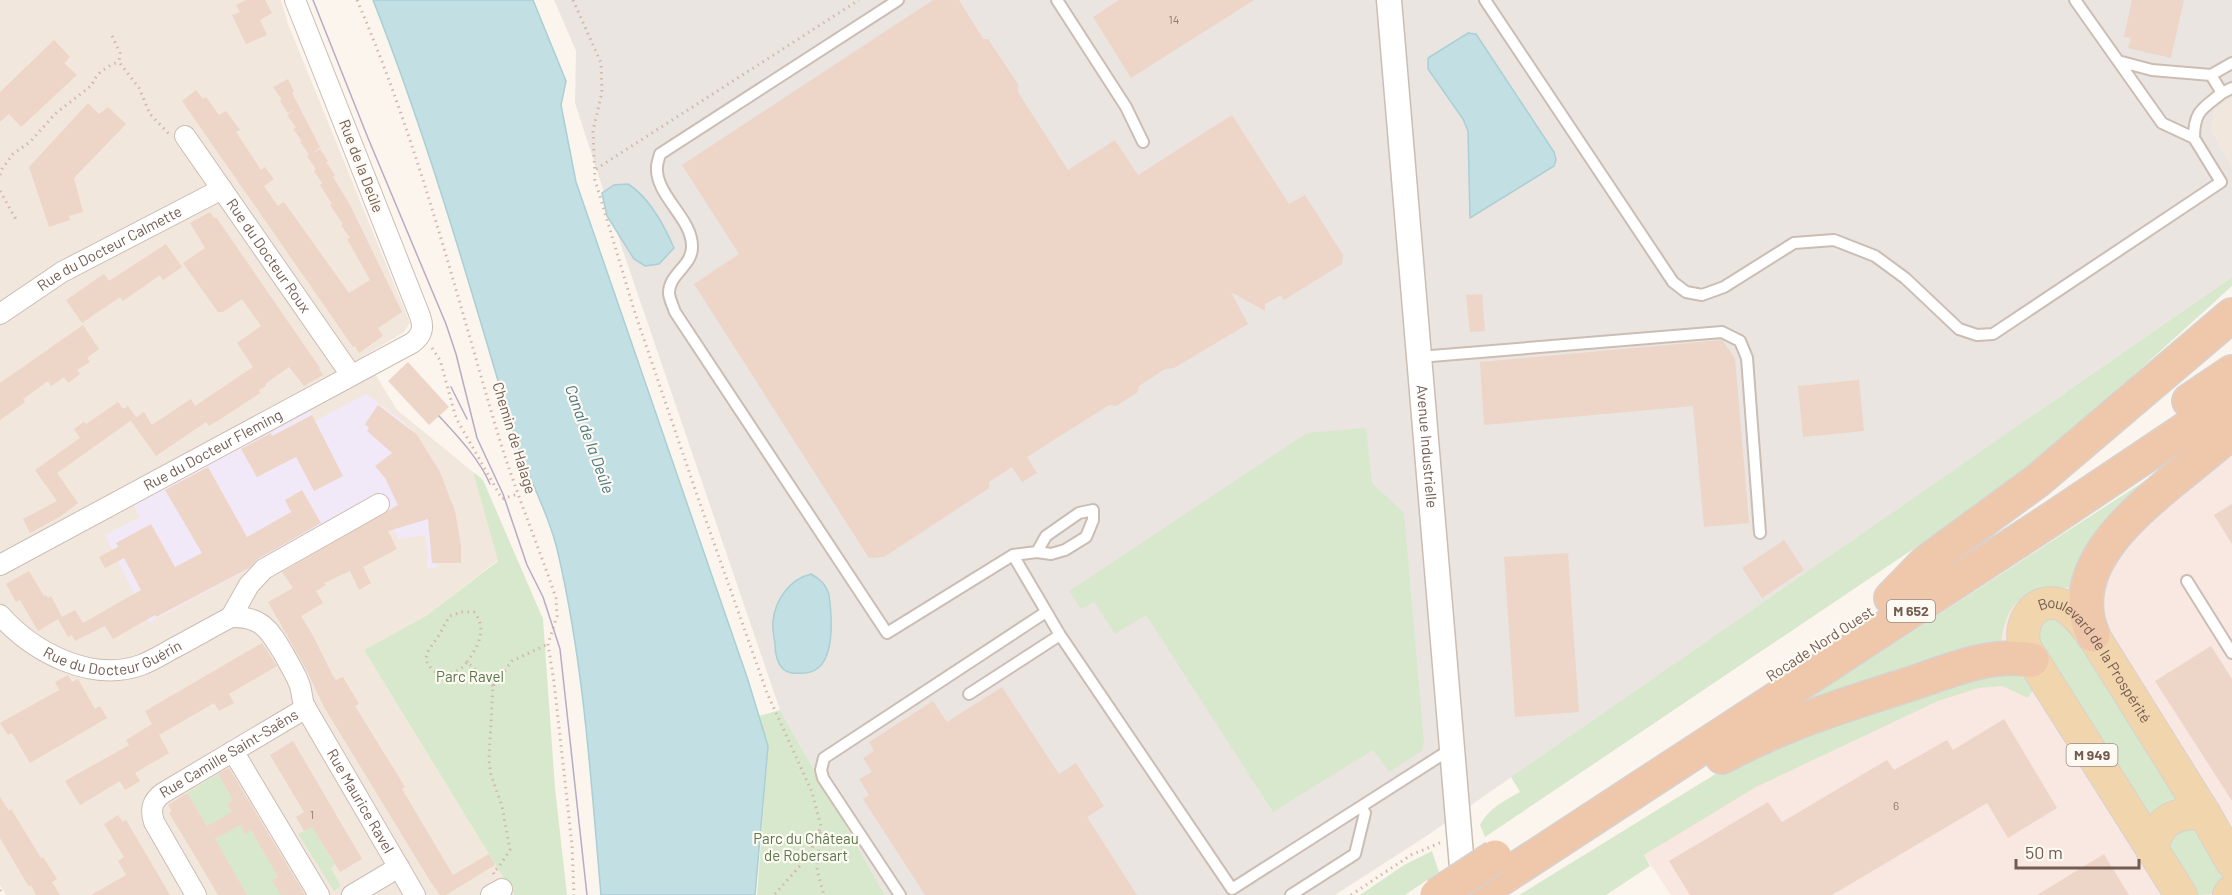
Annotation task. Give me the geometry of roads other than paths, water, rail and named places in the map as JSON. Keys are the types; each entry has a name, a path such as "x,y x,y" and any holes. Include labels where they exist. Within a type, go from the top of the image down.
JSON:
{"highway":[{"path":"1891,598 1925,563 2037,481 2232,315"},
{"name":"Rocade Nord Ouest","path":"1493,883 1891,598 2232,372"},
{"name":"Rocade Nord Ouest","path":"1437,895 1493,883 2232,398"},
{"path":"2093,635 2086,609 2088,588 2106,547 2136,513 2232,432"},
{"path":"1493,883 1703,767 1774,731 1827,710 1984,661 2007,656 2032,660"}],"main road":[{"name":"Boulevard de la Prospérité","path":"2179,893 2032,660 2022,640 2022,627 2028,615 2042,606 2056,604 2070,609 2093,635 2231,858"},
{"path":"2152,850 2157,831 2168,820 2186,813 2204,813"}],"street":[{"name":"Rue de la Deûle","path":"295,0 420,316 421,332"},
{"name":"Avenue Industrielle","path":"1389,0 1464,895"},
{"name":"Rue du Docteur Roux","path":"179,140 222,189 351,375"},
{"name":"Rue du Docteur Calmette","path":"0,314 62,272 222,189"},
{"name":"Rue du Docteur Fleming","path":"0,565 412,343 421,332"},
{"path":"306,708 298,681 270,632 263,624 253,619 231,617 249,585 264,569 379,504"},
{"name":"Rue du Docteur Guérin","path":"0,615 17,632 42,650 81,665 110,670 148,663 231,617"},
{"name":"Rue Camille Saint-Saëns","path":"196,895 154,822 151,809 153,803 163,792 306,708"},
{"name":"Rue Maurice Ravel","path":"306,708 415,895"},
{"path":"233,751 319,895"},
{"path":"352,895 399,867"}],"lane":[{"path":"898,0 660,154 656,168 660,183 690,233 693,246 691,257 670,282 669,295 675,312 887,633 1013,555 1037,552 1051,554 1065,550 1086,537 1093,520 1093,510 1079,513 1046,536 1037,552"},
{"path":"1057,0 1126,107 1143,142"},
{"path":"1485,0 1673,282 1686,292 1702,295 1724,287 1794,243 1834,240 1875,256 1905,278 1959,329 1977,335 1993,334 2221,182 2194,138 2194,120 2203,108 2227,91 2211,75"},
{"path":"2075,0 2162,123 2194,138"},
{"path":"2118,61 2152,70 2211,75 2232,63"},
{"path":"1419,357 1722,332 1740,341 1746,358 1760,533"},
{"path":"1013,555 1060,635 1228,892 1451,749"},
{"path":"2187,581 2232,653"},
{"path":"900,895 823,777 821,770 824,758 1046,612"},
{"path":"969,694 1060,635"},
{"path":"1291,895 1355,854 1365,813 1360,807"}],"water":[{"name":"Canal de la Deûle","path":"373,0 533,0 566,81 561,105 576,182 748,680 768,746 755,895 601,895 580,680 558,553 549,523 514,435 431,162"},
{"path":"1468,33 1476,34 1554,152 1556,160 1554,166 1470,218 1468,131 1463,119 1428,69 1428,58"},
{"path":"628,184 649,204 661,221 674,248 659,264 645,266 634,259 607,216 602,193 614,185"},
{"path":"811,574 822,582 829,595 830,642 823,663 815,670 791,673 779,664 775,650 774,613 780,598 790,586 796,580"}],"tram line":[{"path":"313,0 446,324 477,438 503,494 527,565 543,597 560,649 587,895"},
{"path":"451,387 467,419"},
{"path":"439,416 474,456 490,484"}],"park label":[{"name":"Parc Ravel","path":"470,677"},
{"name":"Parc du Château de Robersart","path":"806,848"}]}
